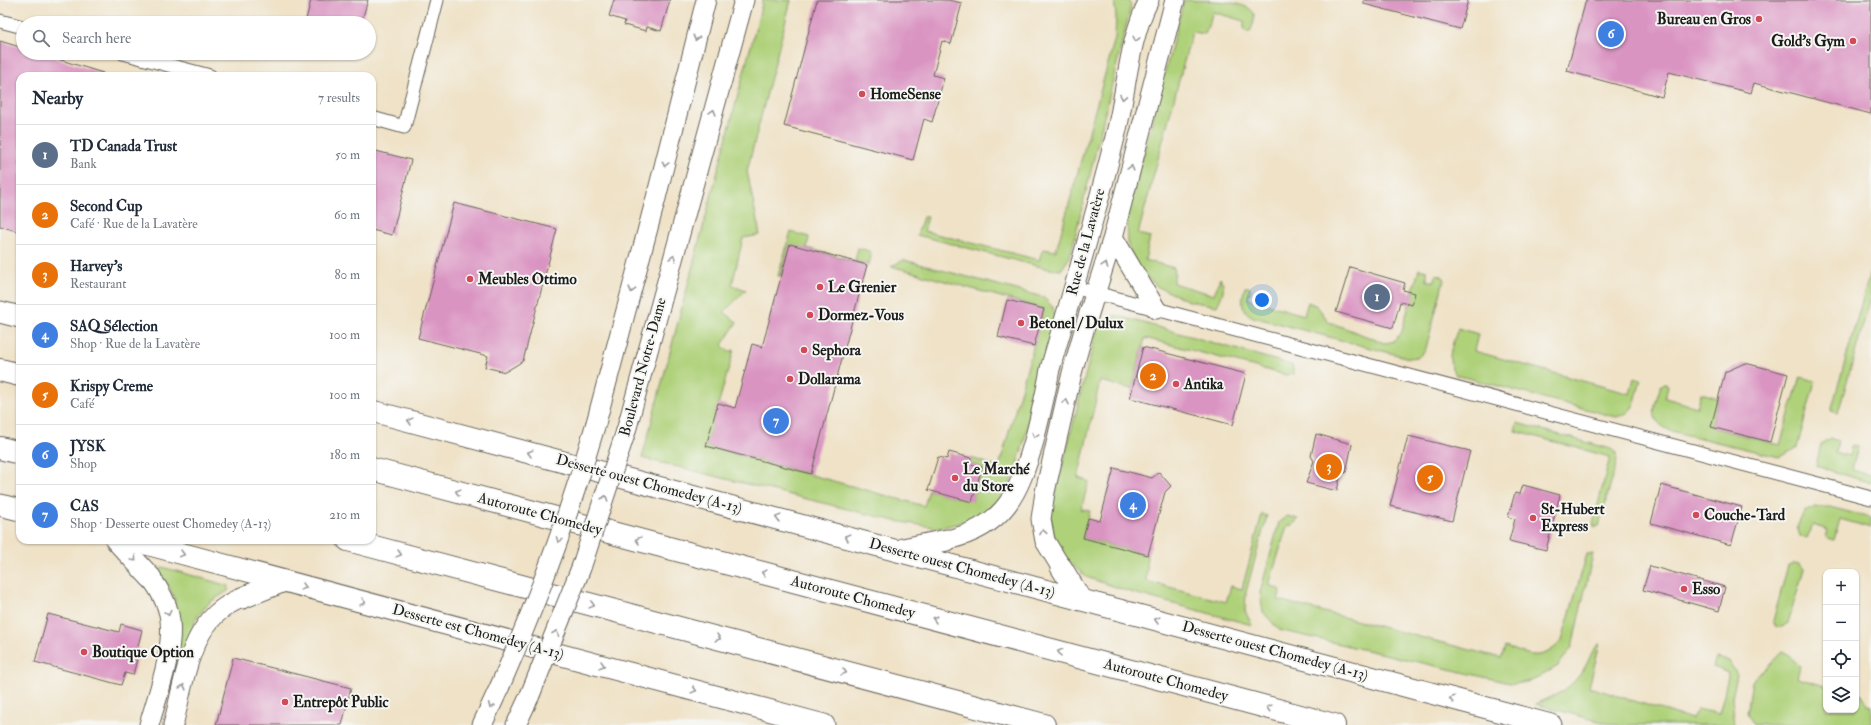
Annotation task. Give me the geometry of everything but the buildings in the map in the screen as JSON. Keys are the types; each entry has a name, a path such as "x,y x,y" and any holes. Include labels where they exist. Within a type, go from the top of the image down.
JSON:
{"highway":[{"path":"0,370 16,374"},
{"path":"0,448 16,452"},
{"name":"Autoroute Chomedey","path":"376,470 1334,725"},
{"path":"363,544 1044,725"}],"main road":[{"path":"0,312 16,316"},
{"name":"Desserte ouest Chomedey (A-13)","path":"376,412 1551,725"},
{"path":"0,505 16,509"},
{"path":"898,550 948,540"},
{"path":"120,544 151,578"},
{"name":"Desserte est Chomedey (A-13)","path":"146,544 824,725"},
{"path":"1061,566 1081,600"},
{"path":"242,598 284,581"}],"street":[{"path":"376,119 404,127 437,0"},
{"name":"Boulevard Notre-Dame","path":"482,725 516,649 562,530 596,423 656,198 706,0"},
{"name":"Boulevard Notre-Dame","path":"516,725 530,695 581,568 626,431 744,0"},
{"name":"Rue de la Lavatère","path":"1061,566 1045,541 1041,519 1042,507 1072,373 1113,237 1175,0"},
{"name":"Rue de la Lavatère","path":"948,540 972,534 996,519 1005,510 1018,489 1027,466 1050,369 1117,129 1129,65 1143,4"},
{"path":"0,21 16,25"},
{"path":"149,60 195,72"},
{"path":"1113,237 1156,309"},
{"path":"1073,288 1871,498"},
{"path":"149,725 169,648 171,630 166,604 151,578"},
{"path":"173,725 192,652 206,622 222,608 242,598"}],"green space":[{"path":"763,0 791,0 747,171 760,235 743,238 732,285 746,290 724,312 737,322 722,345 729,352 734,350 706,446 924,506 929,490 972,501 982,467 970,464 971,458 999,467 1044,309 891,266 904,260 1043,297 1053,307 1055,321 1022,449 1006,496 981,518 939,528 895,521 642,458"},
{"path":"1114,0 1129,0 1131,6 1070,257 1061,270 1049,269 917,235 923,217 928,217 924,231 1039,260 1043,249 1056,251 1115,38 1116,16"},
{"path":"1184,0 1234,3 1250,9 1254,14 1254,21 1250,32 1246,32 1244,30 1244,21 1213,12 1205,34 1192,32 1138,234 1150,237 1145,260 1174,268 1175,273 1173,283 1214,295 1220,278 1223,289 1222,296 1217,306 1189,301 1158,287 1139,270 1128,246 1127,215"},
{"path":"791,232 809,237 807,248 855,261 858,248 869,251 871,256 869,265 790,245 781,276 778,276"},
{"path":"1419,269 1427,271 1427,281 1435,281 1436,274 1442,276 1444,280 1426,348 1419,356 1415,357 1409,358 1253,317 1245,311 1243,304 1245,287 1249,287 1251,289 1248,299 1304,315 1308,302 1317,306 1329,322 1384,343 1392,342 1401,334"},
{"path":"1871,269 1871,297 1838,413 1831,411"},
{"path":"1115,315 1292,365 1294,374 1286,375 1145,338 1132,389 1100,381 1078,478 1089,481 1081,509 1090,511 1083,538 1148,555 1146,581 1226,602 1231,586 1242,589 1262,514 1267,516 1246,592 1245,611 1252,625 1133,593 1086,577 1068,561 1055,540 1050,515 1097,329 1106,320"},
{"path":"1458,328 1478,334 1474,351 1630,394 1634,378 1641,380 1634,404 1628,412 1616,417 1456,375 1452,369 1450,358"},
{"path":"1800,377 1815,381 1797,448 1779,457 1671,431 1663,427 1655,417 1655,406 1661,385 1666,384 1668,387 1665,398 1697,407 1701,393 1718,398 1711,427 1780,445"},
{"path":"1517,423 1611,449 1616,453 1617,461 1599,526 1595,527 1593,524 1610,457 1515,431"},
{"path":"1830,438 1838,441 1835,453 1849,456 1852,445 1858,446 1852,470 1871,475 1871,483 1816,466 1821,444"},
{"path":"1816,507 1830,507 1871,518 1871,528 1840,519 1834,540 1826,537 1828,530 1813,525 1807,538 1800,536 1797,527 1804,512"},
{"path":"1287,516 1298,519 1293,525 1287,526 1269,585 1281,590 1278,600 1501,658 1505,647 1522,653 1535,655 1548,652 1562,640 1587,554 1593,554 1572,647 1558,666 1527,682 1514,684 1279,630 1263,612 1260,593 1279,522"},
{"path":"1794,563 1800,564 1804,569 1788,623 1782,627 1776,627 1773,621 1788,565"},
{"path":"162,567 229,586 228,591 210,602 196,618 174,693 172,693 175,600 167,583 159,572"},
{"path":"1600,643 1589,687 1692,719 1698,709 1719,714 1729,673 1713,667 1716,658 1729,661 1737,675 1732,698 1735,725 1613,725 1535,704 1558,694 1570,686 1585,667 1592,652"},
{"path":"1782,652 1790,656 1800,666 1797,678 1823,685 1823,713 1859,713 1859,695 1861,695 1867,705 1871,706 1871,725 1754,725 1747,713 1752,681"}],"place":[{"name":"Bureau en Gros","path":"1759,19"},
{"name":"JYSK","path":"1611,34"},
{"name":"Gold's Gym","path":"1853,41"},
{"name":"HomeSense","path":"862,94"},
{"name":"Meubles Ottimo","path":"470,279"},
{"name":"Le Grenier","path":"820,287"},
{"name":"TD Canada Trust","path":"1377,297"},
{"name":"Dormez-Vous","path":"810,315"},
{"name":"Betonel / Dulux","path":"1021,323"},
{"name":"Sephora","path":"804,350"},
{"name":"Second Cup","path":"1153,376"},
{"name":"Dollarama","path":"790,379"},
{"name":"Antika","path":"1176,384"},
{"name":"CAS","path":"776,421"},
{"name":"Harvey's","path":"1329,467"},
{"name":"Le Marché du Store","path":"955,478"},
{"name":"Krispy Creme","path":"1430,478"},
{"name":"SAQ Sélection","path":"1133,505"},
{"name":"Couche-Tard","path":"1696,515"},
{"name":"St-Hubert Express","path":"1533,518"},
{"name":"Esso","path":"1684,589"},
{"name":"Boutique Option","path":"84,652"},
{"name":"Entrepôt Public","path":"285,702"}]}
